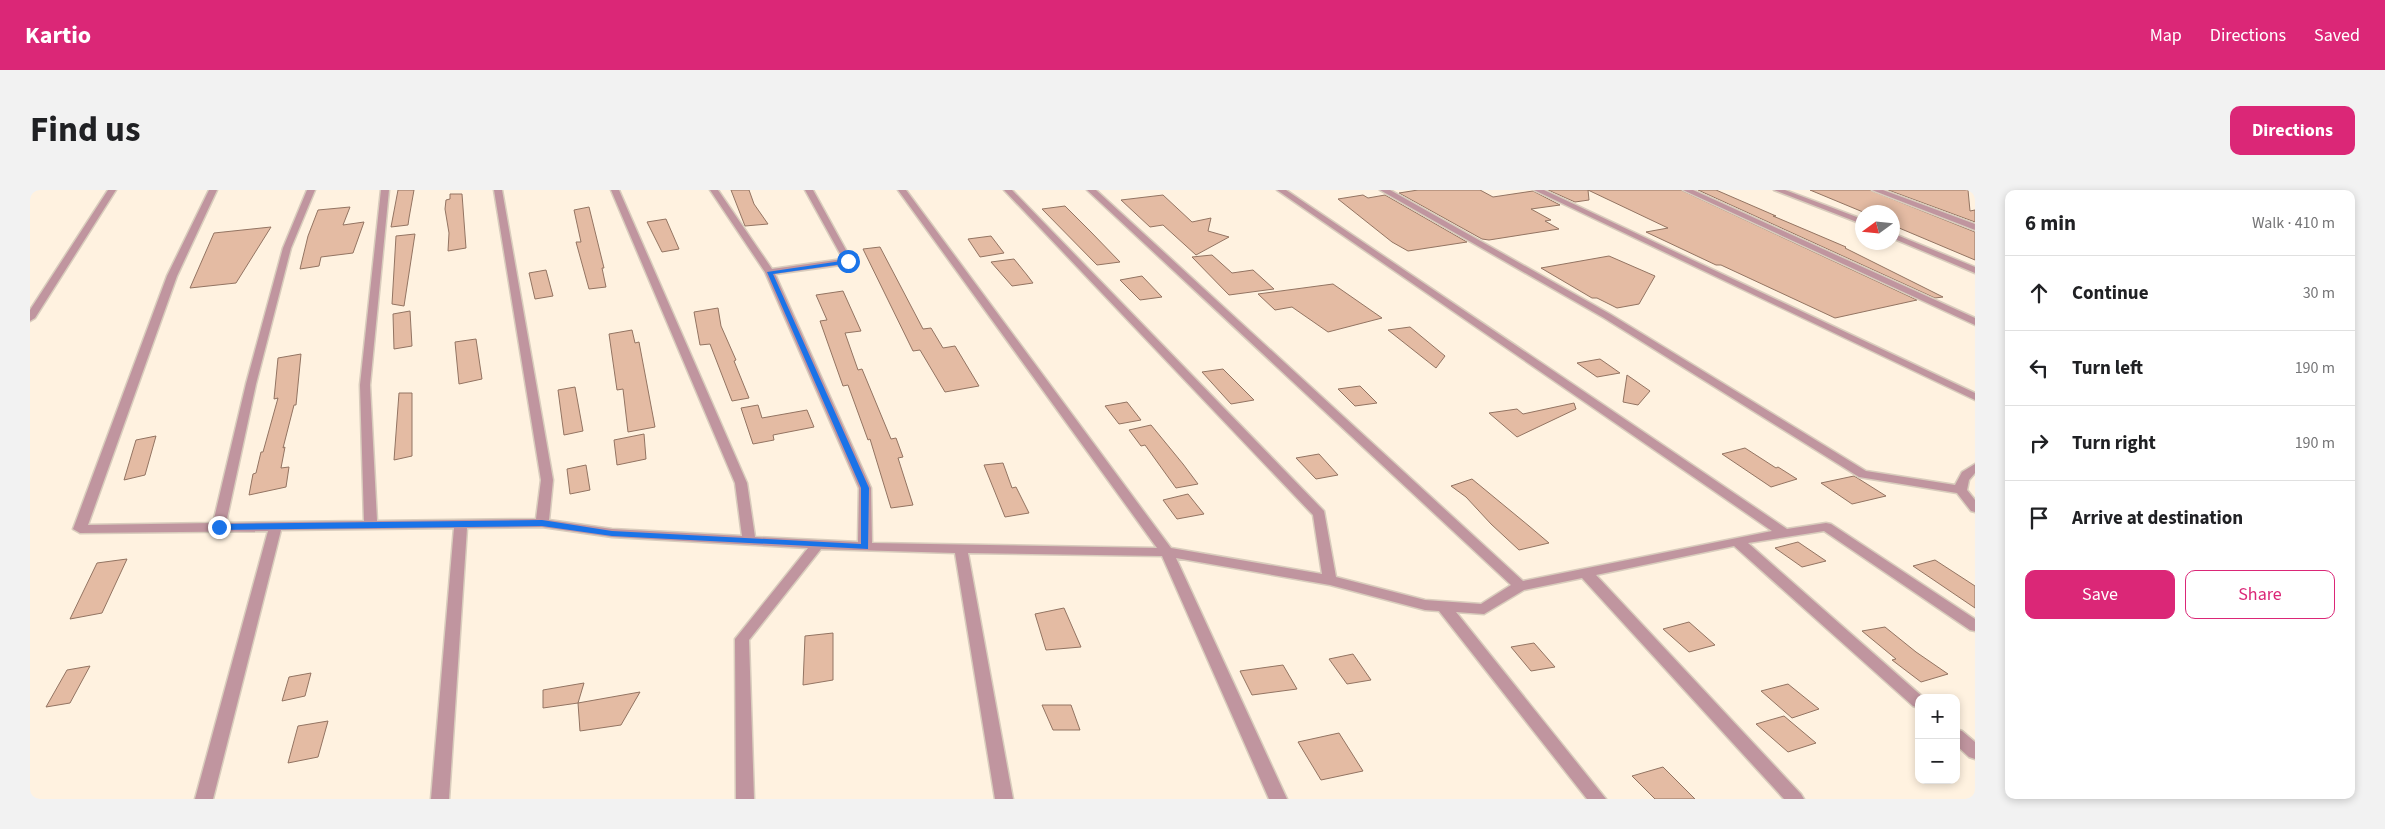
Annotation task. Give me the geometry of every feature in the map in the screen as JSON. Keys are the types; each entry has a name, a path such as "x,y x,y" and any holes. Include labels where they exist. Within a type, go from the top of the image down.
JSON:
{"street":[{"path":"30,318 112,190"},
{"path":"213,190 172,276 80,529 542,523 612,533 865,547 1167,552 1330,580 1424,605 1484,609 1520,586 1738,541 1826,527 1975,626"},
{"path":"219,527 251,384 285,257 311,190"},
{"path":"371,525 365,385 385,190"},
{"path":"498,190 547,480 542,523"},
{"path":"615,190 741,482 749,540"},
{"path":"714,190 770,272 865,488 865,547"},
{"path":"770,272 848,261 809,190"},
{"path":"902,190 1167,552 1278,799"},
{"path":"1008,190 1319,514 1330,580"},
{"path":"1091,190 1520,586"},
{"path":"1281,190 1785,534"},
{"path":"1384,190 1607,316 1863,474 1961,490"},
{"path":"1538,190 1975,397"},
{"path":"1687,190 1975,322"},
{"path":"1778,190 1855,219"},
{"path":"1876,190 1975,227"},
{"path":"1900,238 1975,270"},
{"path":"1975,468 1969,471 1961,480 1961,490 1975,508"},
{"path":"440,799 461,524"},
{"path":"204,799 276,526"},
{"path":"1738,541 1915,698"},
{"path":"745,799 742,639 818,544"},
{"path":"961,549 1004,799"},
{"path":"1585,572 1795,799"},
{"path":"1444,607 1597,799"},
{"path":"1960,739 1975,752"}],"building":[{"path":"398,190 414,190 408,225 391,227"},
{"path":"731,190 749,190 754,204 768,224 745,226"},
{"path":"1418,190 1480,190 1493,197 1533,191 1560,205 1531,209 1551,220 1545,221 1559,229 1489,240 1482,239 1399,193"},
{"path":"1548,190 1588,190 1589,200 1575,202"},
{"path":"1588,190 1681,190 1917,300 1835,318 1646,232 1668,228"},
{"path":"1698,190 1716,190 1776,216 1773,216 1846,247 1943,297 1935,298"},
{"path":"1810,190 1870,190 1975,232 1975,260 1900,228 1900,205 1855,205 1855,209"},
{"path":"1888,190 1968,190 1970,211 1975,210 1975,222"},
{"path":"450,194 462,194 466,248 448,251 449,233 445,209 446,200 450,199"},
{"path":"1163,195 1192,222 1211,218 1208,231 1229,237 1196,255 1163,225 1150,227 1121,200"},
{"path":"1363,195 1368,198 1385,195 1467,242 1408,251 1392,242 1338,199"},
{"path":"1065,206 1120,262 1097,265 1042,209"},
{"path":"350,207 343,225 364,222 353,253 321,257 319,266 300,269 308,236 318,210"},
{"path":"589,207 604,268 602,268 606,287 589,289 576,242 581,242 574,210"},
{"path":"666,219 679,249 662,252 647,222"},
{"path":"271,227 236,283 190,288 214,233"},
{"path":"415,234 404,306 392,304 396,236"},
{"path":"991,236 1004,253 980,257 968,239"},
{"path":"880,247 923,329 931,328 943,348 955,346 979,386 945,392 920,350 913,351 863,249"},
{"path":"1212,255 1232,273 1253,270 1274,289 1229,295 1192,257"},
{"path":"1609,256 1655,276 1639,304 1617,308 1597,298 1592,298 1541,268"},
{"path":"1014,259 1033,283 1012,286 991,262"},
{"path":"546,270 553,296 535,299 529,273"},
{"path":"1142,276 1162,297 1140,300 1120,280"},
{"path":"1333,284 1382,318 1328,332 1292,307 1275,310 1258,294"},
{"path":"843,291 861,331 845,333 858,370 862,369 891,439 896,438 903,457 898,458 913,505 891,508 870,439 868,440 848,385 843,386 820,321 827,320 816,295"},
{"path":"718,308 721,326 736,360 734,361 749,398 732,401 710,344 700,345 694,312"},
{"path":"410,311 412,346 394,349 393,314"},
{"path":"1410,327 1445,356 1436,368 1388,330"},
{"path":"632,330 635,343 639,342 655,427 628,432 623,389 617,390 609,334"},
{"path":"476,339 482,379 459,384 455,342"},
{"path":"301,354 296,405 294,405 283,448 285,447 281,468 289,467 286,487 249,495 253,474 256,473 261,452 263,452 278,398 274,399 278,358"},
{"path":"1600,359 1620,373 1597,377 1577,363"},
{"path":"1223,369 1254,400 1231,404 1202,372"},
{"path":"1627,375 1650,391 1638,405 1623,402"},
{"path":"1360,386 1377,403 1355,406 1338,389"},
{"path":"575,387 583,431 564,435 558,390"},
{"path":"399,393 412,393 412,456 394,460"},
{"path":"1127,402 1141,420 1119,424 1105,406"},
{"path":"1574,403 1576,409 1517,437 1489,413 1517,409 1523,414"},
{"path":"758,405 762,418 807,410 814,427 773,435 774,440 753,444 741,408"},
{"path":"1151,425 1198,484 1176,488 1145,445 1141,446 1129,430"},
{"path":"644,434 646,459 617,465 614,440"},
{"path":"156,436 145,475 124,480 136,440"},
{"path":"1745,448 1797,479 1771,487 1722,454"},
{"path":"1319,454 1338,475 1316,479 1296,458"},
{"path":"1003,463 1012,488 1016,487 1029,513 1005,517 984,465"},
{"path":"586,465 590,490 570,494 567,469"},
{"path":"1854,476 1886,496 1852,504 1821,483"},
{"path":"1472,479 1549,543 1519,550 1466,497 1451,486"},
{"path":"1188,494 1204,514 1177,519 1163,500"},
{"path":"1798,542 1826,561 1802,567 1775,548"},
{"path":"127,559 102,613 70,619 97,563"},
{"path":"1935,560 1975,586 1975,608 1913,566"},
{"path":"1064,608 1081,647 1046,650 1035,614"},
{"path":"1689,622 1715,645 1689,652 1663,629"},
{"path":"1885,627 1916,652 1948,674 1921,682 1892,660 1896,659 1862,631"},
{"path":"833,633 833,680 803,685 805,636"},
{"path":"1534,643 1555,667 1531,671 1511,647"},
{"path":"1353,654 1371,680 1347,684 1329,659"},
{"path":"1283,665 1297,689 1252,695 1240,671"},
{"path":"90,666 70,703 46,707 67,670"},
{"path":"311,673 305,696 282,701 289,677"},
{"path":"584,683 578,703 543,708 543,690"},
{"path":"1788,684 1819,709 1792,718 1761,691"},
{"path":"640,692 621,725 580,731 578,703"},
{"path":"1042,705 1071,705 1080,730 1053,730"},
{"path":"1784,716 1816,743 1788,752 1756,724"},
{"path":"328,721 318,757 288,763 298,726"},
{"path":"1339,733 1363,771 1321,780 1298,742"},
{"path":"1663,767 1695,799 1655,799 1632,776"}],"route":[{"path":"219,527 542,523 612,533 865,547 865,488 770,272 848,261"}]}
